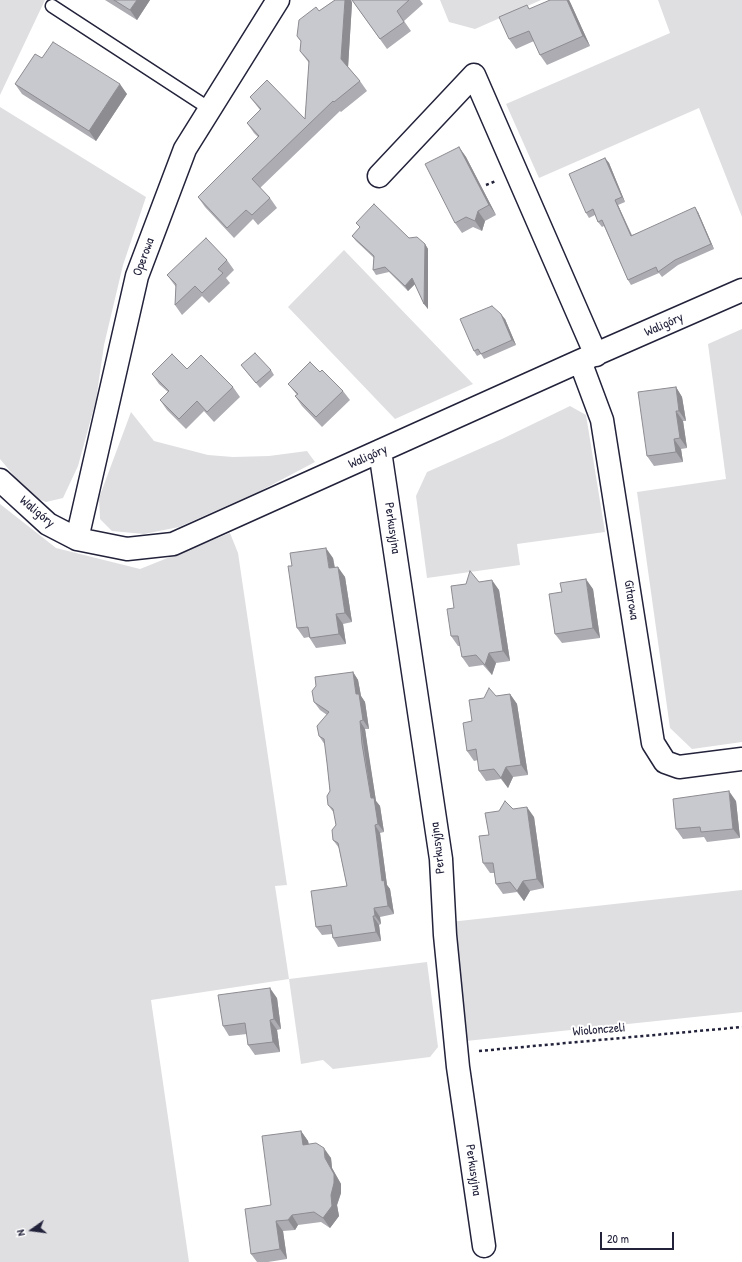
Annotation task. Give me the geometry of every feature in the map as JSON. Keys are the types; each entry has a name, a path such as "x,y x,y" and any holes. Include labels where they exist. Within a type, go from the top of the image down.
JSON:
{"street":[{"name":"Operowa","path":"77,539 136,276 185,149 278,0"},
{"name":"Gitarowa","path":"379,176 474,75 588,358 602,420 653,743 665,762 679,767 742,760"},
{"name":"Waligóry","path":"0,480 48,524 77,539 127,549 173,544 742,290"},
{"name":"Perkusyjna","path":"380,451 441,859 445,936 457,1054 484,1246"}],"lane":[{"path":"52,6 210,109"}],"path":[{"name":"Wiolonczeli","path":"457,1054 742,1027"}],"shaded area":[{"path":"0,0 45,0 0,95"},
{"path":"440,0 541,0 475,29 449,22"},
{"path":"658,0 742,0 742,217 699,108 539,178 506,104 670,33"},
{"path":"0,107 146,197 123,265 104,345 96,400 78,466 63,498 46,502 31,496 0,459"},
{"path":"344,250 473,384 395,419 288,307"},
{"path":"742,329 742,742 692,749 670,728 637,492 726,479 708,344"},
{"path":"570,406 586,415 605,532 517,544 520,565 427,578 416,496 427,472 502,439"},
{"path":"131,412 154,441 208,455 233,457 269,456 307,451 315,462 260,491 179,527 144,534 112,531 100,519 99,498"},
{"path":"0,504 56,548 140,569 230,533 238,553 287,885 275,886 289,979 151,1000 189,1262 0,1262"},
{"path":"742,890 742,1012 466,1041 450,922"},
{"path":"427,962 438,1047 430,1057 333,1069 323,1060 301,1064 289,979"}],"building":[{"path":"114,0 137,0 130,10"},
{"path":"335,0 345,0 341,59 360,81 334,102 333,101 252,179 270,198 252,215 246,210 227,228 198,197 259,136 247,123 261,109 250,97 267,80 305,119 309,61 300,51 301,41 297,36 299,20 316,7 319,11"},
{"path":"352,0 409,0 397,11 404,22 380,39"},
{"path":"550,0 567,0 583,36 540,55 529,31 509,39 499,17 527,5 529,9"},
{"path":"53,42 120,84 89,131 15,84 35,54 42,58"},
{"path":"459,147 489,205 478,211 475,221 466,217 455,223 425,164"},
{"path":"605,158 622,197 615,200 631,236 695,207 711,244 675,260 658,272 656,267 628,280 602,220 598,222 593,209 586,213 569,174"},
{"path":"374,204 409,238 417,237 425,244 424,304 412,278 405,286 385,267 373,270 374,256 352,236 360,227 356,223"},
{"path":"206,238 227,260 218,269 223,273 202,293 195,286 175,305 176,284 167,275"},
{"path":"492,306 501,314 512,340 481,354 478,349 474,351 460,319"},
{"path":"255,353 271,370 256,383 241,365"},
{"path":"172,354 187,369 201,355 233,387 207,412 197,401 179,419 160,400 169,391 152,374"},
{"path":"310,362 320,372 322,370 343,391 316,417 295,396 298,394 288,384"},
{"path":"676,387 679,411 676,411 680,438 674,439 676,452 647,456 638,392"},
{"path":"326,548 329,568 338,567 345,613 336,614 339,634 310,638 308,627 297,628 288,566 292,566 290,553"},
{"path":"470,571 479,582 492,580 503,651 489,653 485,665 476,655 462,657 458,636 451,636 447,609 454,608 451,586 466,584"},
{"path":"586,579 593,628 555,634 549,594 562,592 560,583"},
{"path":"353,672 356,694 359,694 363,720 360,721 362,744 371,798 374,798 378,824 375,825 382,881 384,880 388,906 374,908 375,916 373,916 376,932 333,938 331,925 316,927 311,891 347,886 338,843 333,840 332,830 336,825 333,809 328,805 327,796 330,791 324,739 319,736 317,726 329,712 314,702 312,691 316,686 315,677"},
{"path":"489,688 496,696 510,694 521,765 506,767 501,778 494,769 479,771 476,749 467,751 463,723 472,721 469,700 484,698"},
{"path":"729,791 733,829 701,832 700,827 676,829 673,799"},
{"path":"505,801 513,809 527,807 537,879 523,881 517,891 510,882 496,884 493,863 483,863 479,836 489,835 485,813 499,811"},
{"path":"270,988 274,1019 270,1020 273,1042 248,1045 245,1023 223,1026 218,995"},
{"path":"301,1131 303,1145 316,1143 324,1148 325,1158 334,1174 334,1183 331,1195 332,1206 323,1218 314,1212 292,1215 288,1220 276,1221 280,1249 251,1254 245,1209 271,1205 262,1136"}]}
